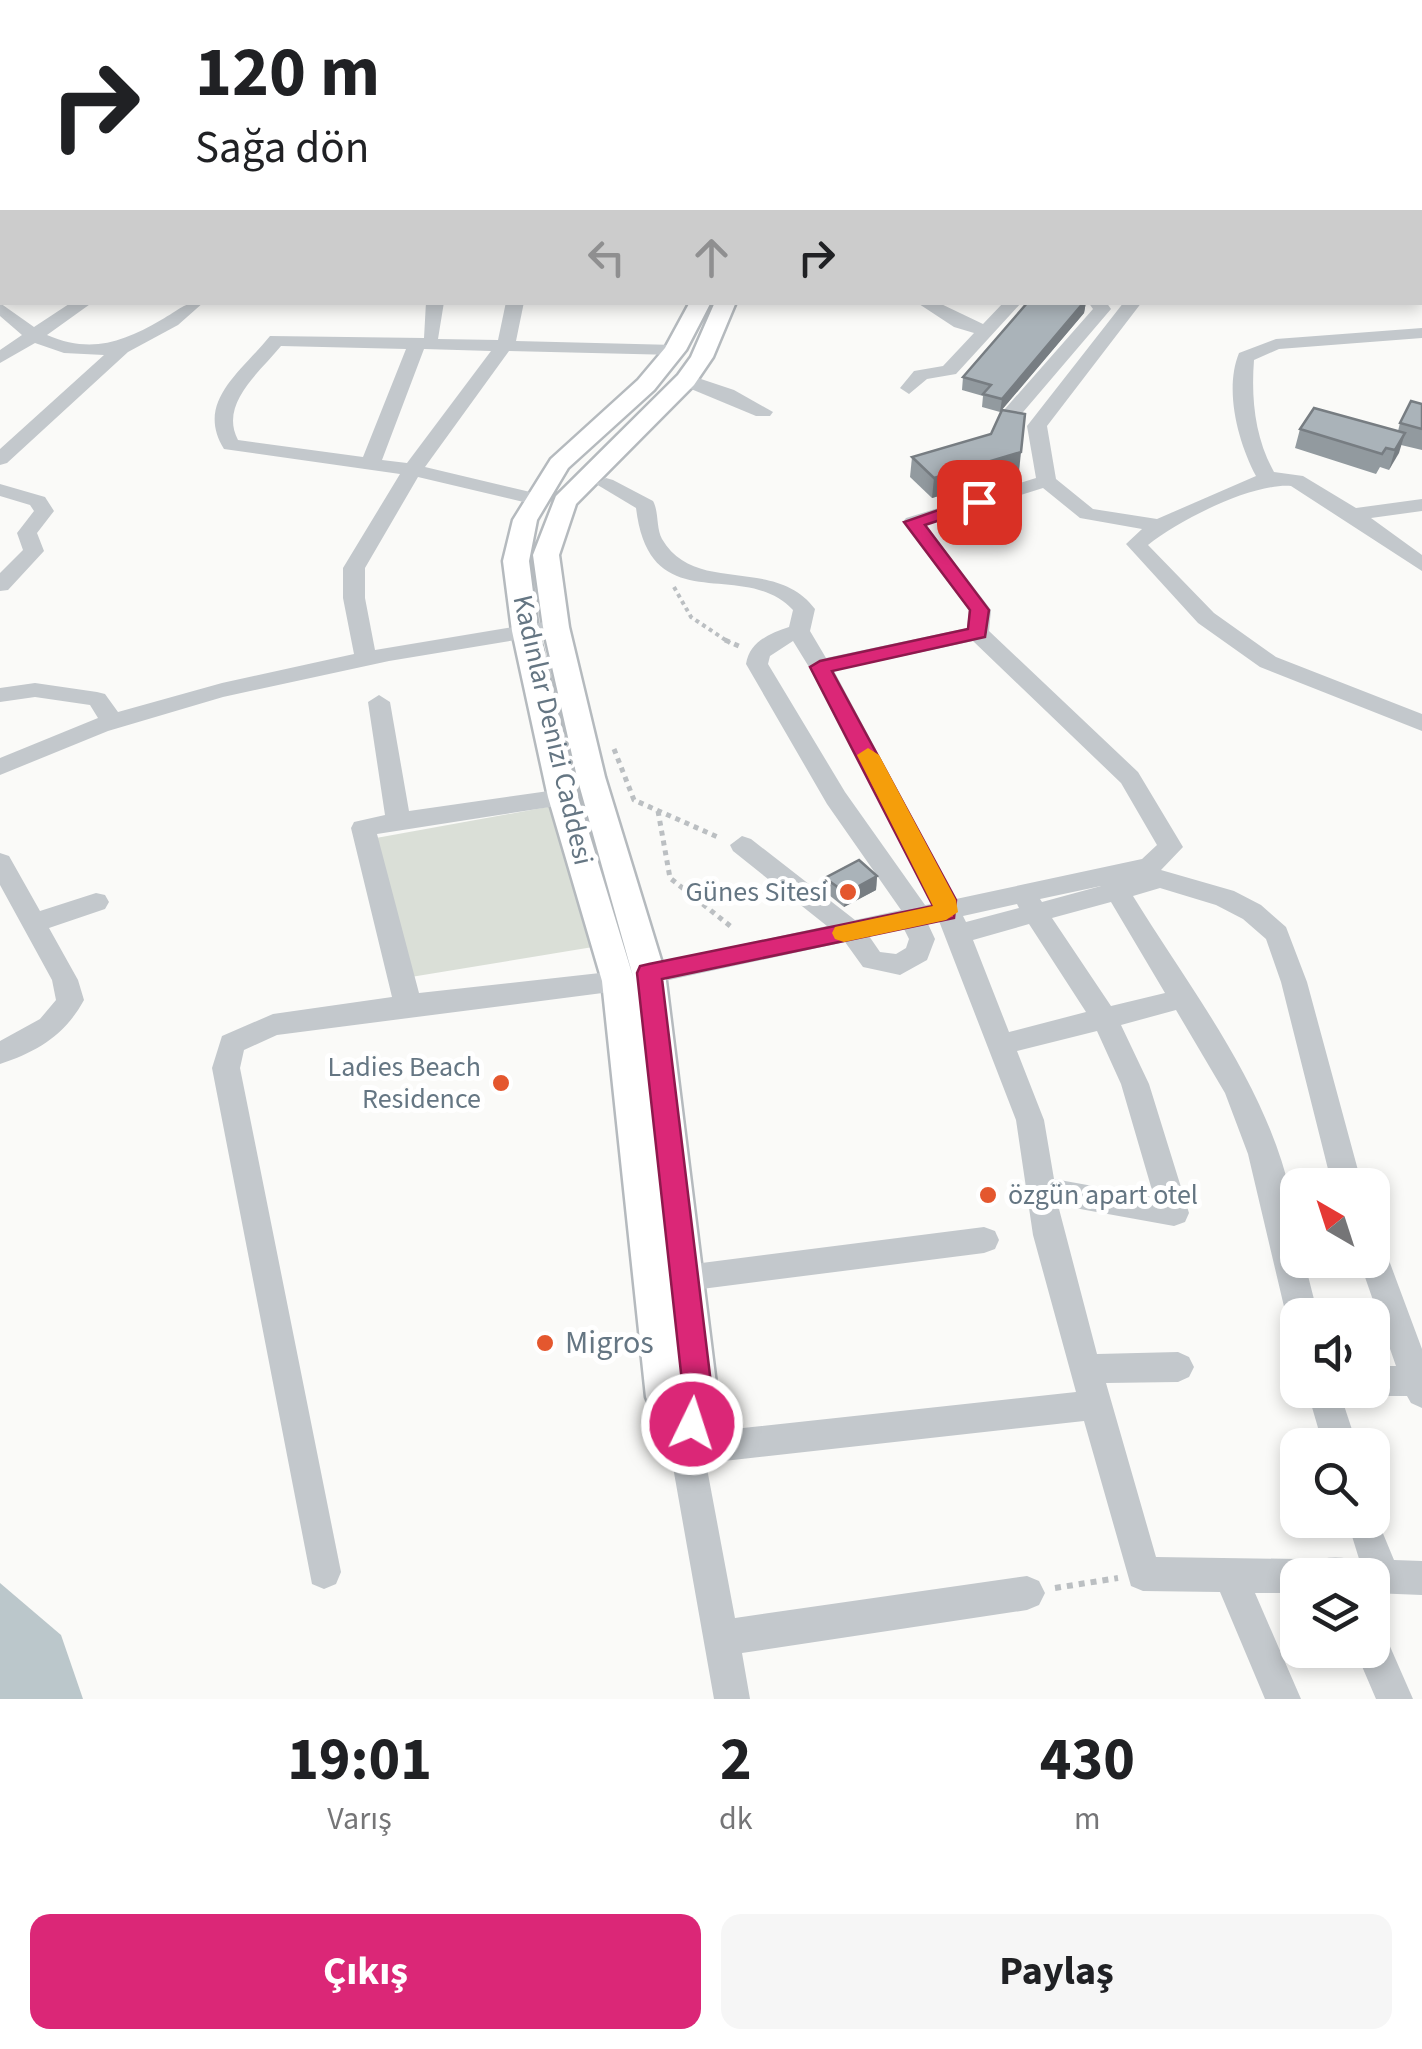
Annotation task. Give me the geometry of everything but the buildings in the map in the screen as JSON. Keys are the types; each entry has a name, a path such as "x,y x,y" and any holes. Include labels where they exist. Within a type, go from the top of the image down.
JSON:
{"main road":[{"name":"Kadınlar Denizi Caddesi","path":"634,977 562,798 526,631 516,561 525,520 560,464 646,385 675,350 699,305"},
{"name":"Kadınlar Denizi Caddesi","path":"634,977 556,626 546,555 564,501 642,428 686,380 702,357 725,305"},
{"path":"634,977 686,1278 698,1400 686,1450"},
{"path":"634,977 665,1396 686,1450"}],"street":[{"path":"0,358 80,305"},
{"path":"0,459 122,348 172,321 192,305"},
{"path":"370,465 424,340 434,305"},
{"path":"366,660 354,598 354,568 412,470 452,421 506,339 514,305"},
{"path":"929,305 960,323 986,331"},
{"path":"909,388 920,375 949,370 1011,305"},
{"path":"1011,414 1102,309 1099,305"},
{"path":"1132,305 1037,426 1046,481 1087,514 1159,526"},
{"path":"0,308 13,314 34,336 56,345 90,351 122,348"},
{"path":"278,331 424,340"},
{"path":"1266,478 1252,454 1241,387 1244,358 1276,344 1422,332"},
{"path":"536,499 412,470 230,445 221,426 222,407 276,340 506,339 675,350"},
{"path":"686,380 763,412"},
{"path":"1422,565 1354,514 1296,480 1266,478 1159,526 1136,544 1206,618 1268,662 1422,723"},
{"path":"978,633 980,610 913,522 1046,481"},
{"path":"606,484 646,505 650,538 672,565 698,578 731,578 788,592 804,609 799,631 944,900 912,959 900,965 872,960 851,932 742,844"},
{"path":"0,490 38,502 44,511 26,533 34,552 0,586"},
{"path":"1354,514 1422,504"},
{"path":"0,767 112,721 366,660 556,626"},
{"path":"799,631 776,639 759,653 758,664 806,750 933,920 1000,1045 1030,1120 1048,1235 1093,1405 1144,1574 1280,1577"},
{"path":"820,667 978,633"},
{"path":"324,1572 226,1068 232,1044 250,1032 408,1005 634,977 851,932 1029,904 1112,882 1150,866 1171,847 1130,778 978,633"},
{"path":"0,696 34,690 97,699 112,721"},
{"path":"378,702 398,821"},
{"path":"408,1005 363,828 562,798"},
{"path":"0,862 70,1000 46,1031 0,1053"},
{"path":"1112,882 1160,879 1239,904 1277,934 1294,982 1343,1168"},
{"path":"1112,882 1219,1052 1252,1121 1298,1298"},
{"path":"34,923 96,902"},
{"path":"1029,904 1104,1016 1134,1084 1174,1213 1042,1190"},
{"path":"1000,1045 1184,998"},
{"path":"686,1278 984,1240"},
{"path":"1380,1278 1420,1387 1390,1383"},
{"path":"1083,1369 1178,1367"},
{"path":"732,1699 686,1450 1093,1405"},
{"path":"1390,1576 1422,1578"},
{"path":"1230,1578 1282,1699"},
{"path":"720,1638 1027,1593"},
{"path":"1381,1668 1395,1699"}],"path":[{"path":"672,565 677,600 691,618 732,644 759,653"},
{"path":"611,740 634,800 742,844"},
{"path":"658,811 670,878 734,928"},
{"path":"1027,1593 1144,1574"}],"shaded area":[{"path":"553,806 593,947 411,977 376,838"},
{"path":"0,1583 61,1635 83,1699 0,1699"}],"slow traffic":[{"path":"844,933 946,912 944,900 868,755"}],"place":[{"name":"Günes Sitesi","path":"848,892"},
{"name":"Ladies Beach Residence","path":"501,1083"},
{"name":"özgün apart otel","path":"988,1195"},
{"name":"Migros","path":"545,1343"}],"route":[{"path":"692,1424 698,1400 649,973 946,912 917,846 820,667 978,633 980,610 913,522 979,502"}]}
